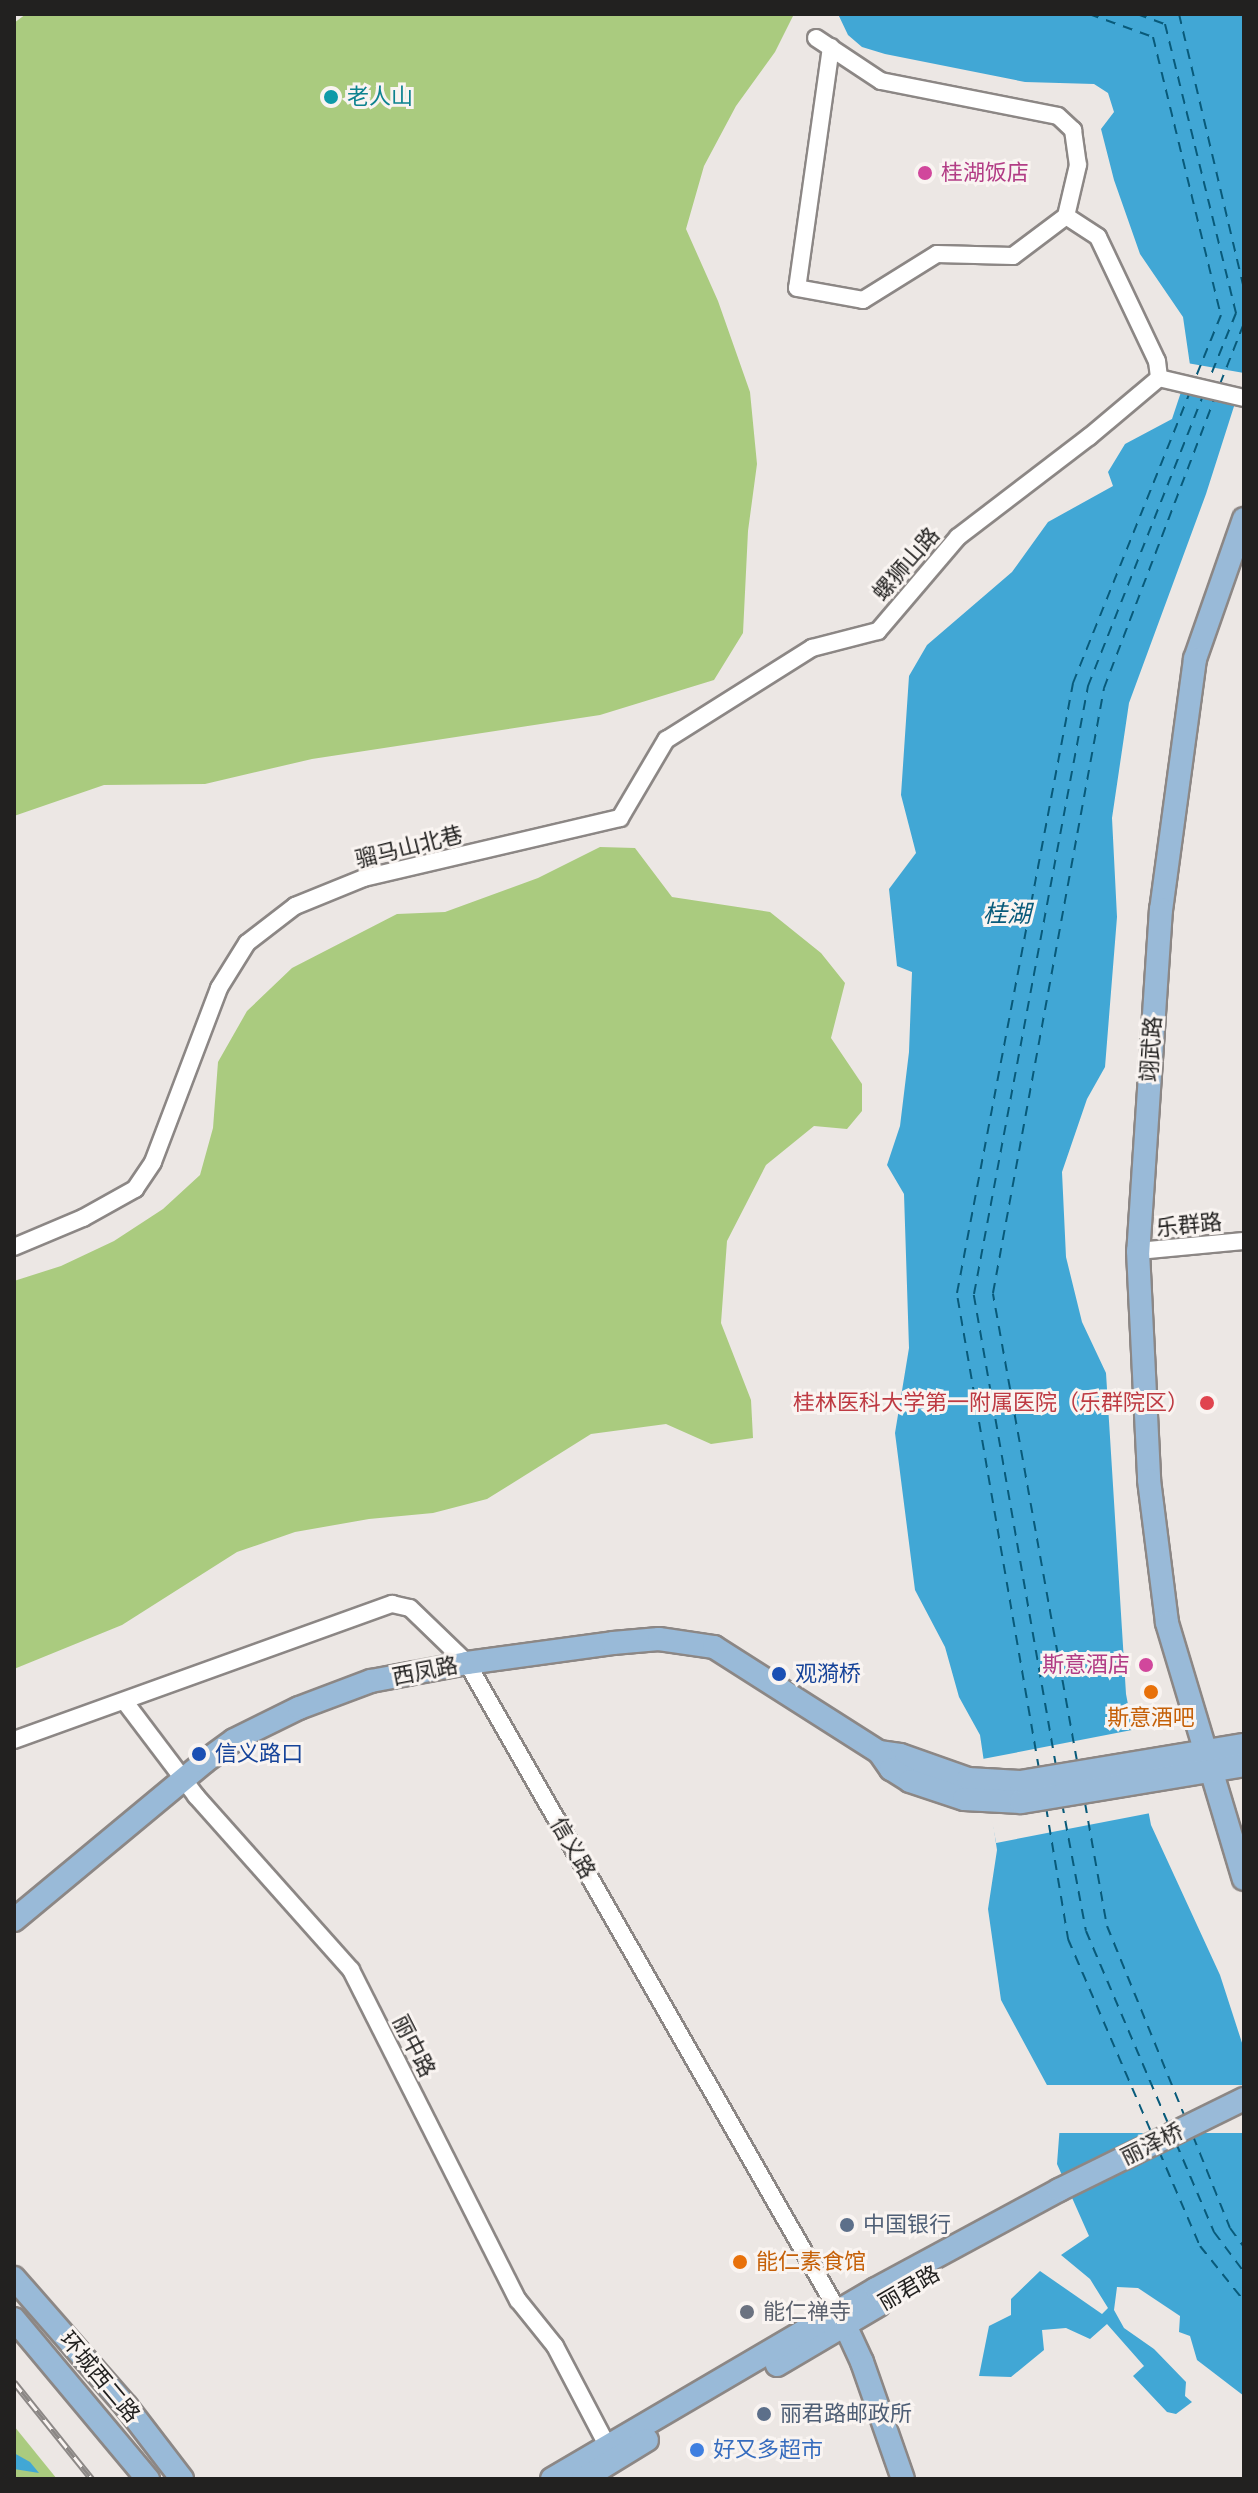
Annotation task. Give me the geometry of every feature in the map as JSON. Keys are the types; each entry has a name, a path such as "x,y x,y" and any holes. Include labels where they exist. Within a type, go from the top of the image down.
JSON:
{"main road":[{"name":"翊武路","path":"1244,519 1195,659 1161,909 1138,1251 1149,1480 1167,1623 1220,1762 1244,1844"},
{"name":"西凤路","path":"14,1920 234,1740 299,1708 371,1681 467,1663 613,1643 684,1640 714,1647 879,1752 900,1755 966,1789 1021,1802 1168,1769 1220,1762 1244,1745"},
{"name":"翊武路","path":"1220,1762 1244,1879"},
{"name":"丽泽桥","path":"1062,2196 1244,2099"},
{"name":"丽君路","path":"552,2479 1062,2196 1244,2115"},
{"name":"环城西二路","path":"14,2278 126,2406 182,2479"},
{"name":"丽君路","path":"583,2479 842,2318"},
{"name":"信义路","path":"842,2318 903,2479"},
{"name":"环城西二路","path":"14,2319 148,2479"}],"street":[{"path":"816,38 831,47 881,81 1058,116 1073,130 1078,165 1066,216 1013,256 937,254 863,300 797,288 831,47"},
{"path":"1066,216 1098,237 1157,361 1159,378 1244,398"},
{"name":"螺狮山路","path":"666,740 812,648 878,631 958,537 1089,437 1159,378"},
{"name":"骝马山北巷","path":"14,1247 83,1218 135,1189 153,1162 219,988 247,943 295,906 364,878 620,818 666,740"},
{"name":"乐群路","path":"1138,1251 1244,1241"},
{"name":"信义路","path":"14,1740 392,1604 410,1608 428,1621 467,1663 842,2318"},
{"name":"丽中路","path":"125,1702 183,1779 351,1970 518,2300 555,2346 608,2447"}],"green space":[{"path":"26,14 794,14 775,52 736,106 704,166 686,229 718,301 750,392 757,464 748,531 743,633 714,680 600,715 312,759 205,784 104,785 14,816 14,23"},
{"path":"600,847 635,848 672,897 770,912 821,953 845,983 831,1038 862,1084 862,1111 847,1129 814,1126 766,1165 727,1241 721,1323 751,1400 753,1438 711,1444 666,1424 591,1434 487,1499 433,1513 369,1519 295,1532 237,1552 122,1625 14,1669 14,1281 61,1266 114,1241 163,1209 200,1175 213,1128 218,1062 247,1011 292,968 397,914 445,912 538,878"},
{"path":"14,2426 57,2479 14,2479"}],"water":[{"name":"桂湖","path":"838,14 1244,14 1244,375 1206,494 1129,703 1112,818 1117,917 1105,1067 1087,1099 1062,1172 1066,1257 1082,1322 1106,1373 1126,1694 1151,1825 1220,1975 1244,2049 1244,2396 1197,2360 1190,2336 1179,2332 1180,2316 1138,2288 1117,2287 1114,2310 1124,2328 1154,2349 1186,2382 1185,2396 1192,2402 1176,2414 1167,2412 1133,2376 1144,2366 1107,2324 1090,2339 1066,2328 1042,2330 1044,2350 1011,2377 979,2376 989,2326 1011,2315 1011,2299 1040,2271 1102,2314 1108,2308 1090,2279 1061,2255 1089,2236 1057,2164 1061,2111 1001,2000 988,1909 997,1850 980,1735 959,1697 945,1647 915,1590 895,1433 909,1348 904,1194 887,1165 900,1126 909,1052 912,972 897,966 889,889 916,853 901,795 909,676 927,645 1012,572 1048,522 1113,486 1108,472 1125,444 1172,419 1190,365 1183,317 1140,254 1114,180 1101,129 1114,112 1108,93 1094,84 1025,82 885,54 862,47 848,35"},
{"path":"14,2453 30,2462 39,2473 14,2469"}],"pier":[{"path":"1187,363 1244,373 1240,400 1180,385"},
{"path":"1137,1729 1153,1812 996,1843 980,1760"},
{"path":"1037,2085 1244,2085 1244,2133 1037,2133"}],"ferry route":[{"path":"1089,14 1153,37 1221,315 1195,379"},
{"path":"1137,14 1165,24 1236,313 1208,382"},
{"path":"1179,14 1244,290"},
{"path":"1220,384 1244,323"},
{"path":"1039,1769 957,1293 1073,683 1190,392"},
{"path":"1056,1766 974,1294 1088,686 1203,396"},
{"path":"1077,1761 993,1293 1104,688 1215,398"},
{"path":"1062,1803 1086,1931 1169,2126"},
{"path":"1085,1803 1107,1926 1184,2115"},
{"path":"1046,1807 1068,1939 1152,2134"},
{"path":"1193,2136 1230,2228 1244,2247"},
{"path":"1176,2143 1214,2232 1244,2272"},
{"path":"1159,2151 1200,2246 1244,2301"}],"railway":[{"path":"14,2382 92,2479"}],"place":[{"name":"老人山","path":"331,97"},
{"name":"桂湖饭店","path":"925,173"},
{"name":"桂林医科大学第一附属医院（乐群院区）","path":"1207,1403"},
{"name":"斯意酒店","path":"1146,1665"},
{"name":"观漪桥","path":"779,1674"},
{"name":"斯意酒吧","path":"1151,1692"},
{"name":"信义路口","path":"199,1754"},
{"name":"中国银行","path":"847,2225"},
{"name":"能仁素食馆","path":"740,2262"},
{"name":"能仁禅寺","path":"747,2312"},
{"name":"丽君路邮政所","path":"764,2414"},
{"name":"好又多超市","path":"697,2450"}]}
